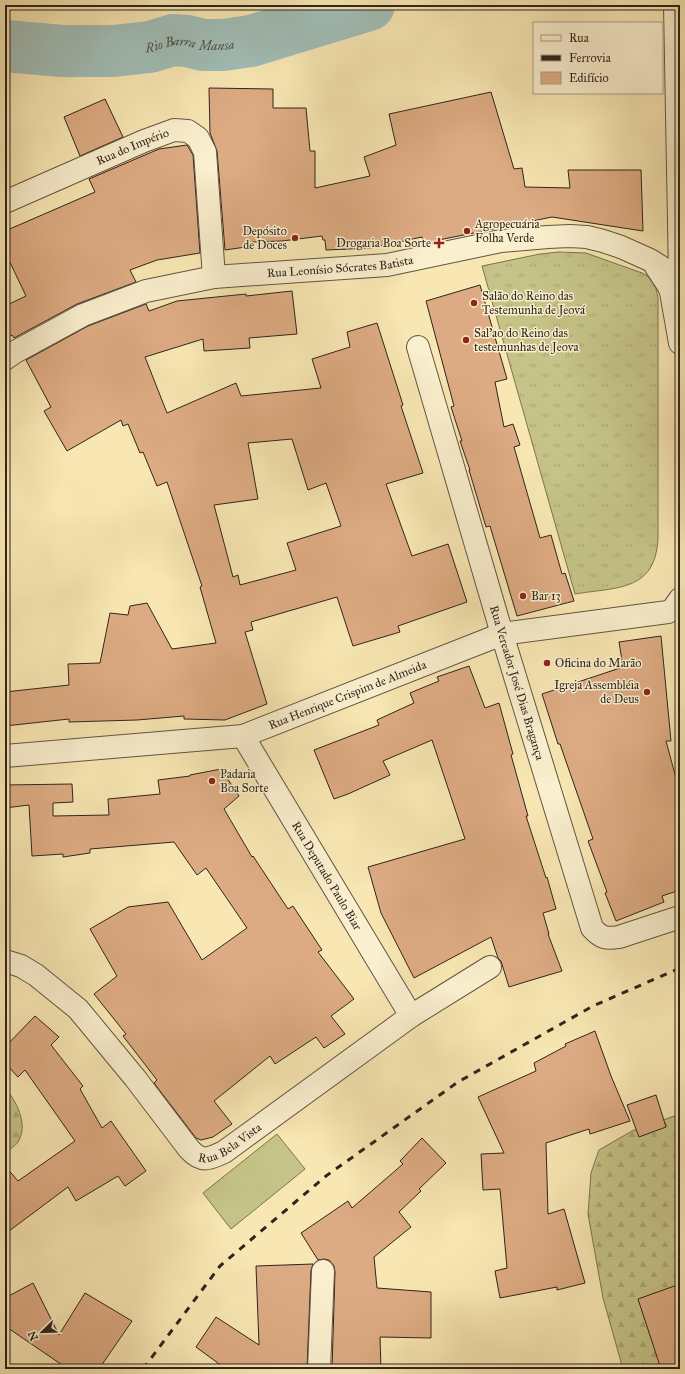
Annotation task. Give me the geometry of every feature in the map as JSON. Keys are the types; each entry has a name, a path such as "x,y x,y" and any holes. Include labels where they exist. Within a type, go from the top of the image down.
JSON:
{"street":[{"path":"675,5 680,278"},
{"name":"Rua do Império","path":"5,202 144,141 174,130 188,131 198,138 205,152 214,277"},
{"name":"Rua Leonísio Sócrates Batista","path":"5,359 83,315 146,291 214,277 387,265 501,241 562,236 587,237 621,247 652,261 680,278"},
{"path":"679,237 668,250 652,261 668,284 671,292 680,343"},
{"name":"Rua Vereador José Dias Bragança","path":"418,346 502,634 592,928 600,936 611,938 619,937 680,917"},
{"name":"Rua Henrique Crispim de Almeida","path":"5,756 243,736 502,634 668,612 673,609 680,599"},
{"name":"Rua Deputado Paulo Biar","path":"243,736 411,1016"},
{"name":"Rua Bela Vista","path":"5,960 21,966 36,975 78,1009 135,1078 189,1149 200,1158 206,1159 224,1152 411,1016 490,967"},
{"path":"320,1369 323,1271"}],"green space":[{"path":"559,252 586,253 642,273 649,277 653,283 658,298 658,539 655,556 650,569 641,578 631,584 605,590 575,594 482,266 540,254"},
{"path":"5,1088 20,1112 22,1127 18,1142 5,1153"},
{"path":"680,1114 680,1369 623,1369 603,1298 588,1214 591,1173 599,1150 632,1131"},
{"path":"277,1134 305,1169 231,1229 203,1193"}],"building":[{"path":"209,88 273,89 273,108 306,108 310,151 315,151 315,188 370,176 364,157 396,145 389,114 491,92 514,169 522,168 525,187 570,188 568,170 641,170 643,231 552,217 424,243 422,237 371,248 326,250 325,240 323,240 322,236 282,241 252,242 253,246 225,250 217,151 210,133"},
{"path":"105,99 123,137 80,156 64,117"},
{"path":"187,145 193,155 200,253 157,260 130,270 136,282 77,304 14,338 12,335 5,339 5,306 26,296 5,252 5,231 95,192 89,179 159,149"},
{"path":"480,285 507,379 495,382 504,427 513,424 520,445 514,447 540,538 551,535 562,574 565,573 574,601 517,616 490,526 486,527 460,441 462,441 451,407 454,406 426,301"},
{"path":"292,291 297,334 249,338 250,348 204,351 203,339 145,357 167,413 236,383 241,396 321,388 312,359 350,347 347,332 377,323 403,405 401,406 423,473 386,484 412,556 448,544 467,602 398,626 400,632 353,646 337,597 251,622 253,630 245,632 267,704 225,720 184,719 184,716 137,720 69,722 69,719 5,726 5,692 69,685 68,664 100,663 110,613 128,615 130,606 147,603 172,649 216,643 200,587 202,586 167,482 157,486 143,452 140,453 128,424 123,426 121,420 67,451 44,411 51,407 26,360 88,326 146,304 149,311 177,301 246,294 246,296","holes":["292,439 308,490 326,483 341,526 287,543 296,570 240,585 238,575 233,577 214,505 258,499 248,443"]},
{"path":"661,636 671,741 666,741 680,793 680,890 662,896 664,902 616,921 588,841 593,839 560,744 558,744 542,694 623,667 619,642"},
{"path":"469,666 485,708 499,703 513,754 511,755 528,816 526,816 546,878 547,877 556,909 543,913 548,934 562,971 509,987 501,961 498,958 491,937 414,978 381,913 368,867 465,839 432,740 383,761 390,775 334,799 314,750 379,725 377,720 414,703 410,693 439,681 437,677"},
{"path":"221,769 239,796 224,809 252,857 253,856 288,909 293,906 322,950 318,952 354,999 331,1016 345,1034 324,1048 316,1037 275,1064 270,1056 214,1101 232,1124 213,1137 201,1140 196,1138 154,1083 157,1080 123,1036 126,1034 94,994 117,976 90,929 128,907 168,902 202,960 247,928 206,868 197,875 174,842 90,849 90,853 63,857 63,854 32,856 29,805 5,808 5,785 72,784 73,802 53,803 53,816 109,815 108,799 160,794 158,780 190,776"},
{"path":"35,1016 59,1037 51,1045 83,1086 80,1089 102,1128 111,1121 146,1171 125,1186 118,1176 76,1201 68,1187 5,1234 5,1166 18,1181 75,1141 25,1070 18,1077 5,1063 5,1047"},
{"path":"595,1031 611,1076 630,1121 590,1134 589,1129 546,1143 548,1214 564,1209 585,1283 557,1290 557,1287 500,1298 495,1271 507,1268 500,1189 483,1190 481,1154 504,1153 478,1097 536,1071 534,1063 566,1046 565,1044"},
{"path":"656,1095 666,1127 639,1137 627,1105"},
{"path":"422,1138 446,1163 419,1189 421,1191 399,1212 411,1227 374,1257 377,1288 431,1292 431,1338 380,1337 381,1369 332,1369 334,1266 329,1260 318,1260 301,1233 348,1201 352,1208 403,1164 400,1161"},
{"path":"313,1264 311,1270 307,1369 226,1369 196,1347 216,1317 259,1345 256,1266"},
{"path":"33,1283 59,1335 85,1293 132,1321 99,1369 68,1369 5,1326 5,1298"},
{"path":"680,1284 680,1369 661,1369 638,1299"}],"waterway":[{"name":"Rio Barra Mansa","path":"5,46 62,51 113,51 150,47 173,40 187,41 203,45 223,45 251,41 369,5"}],"railway":[{"path":"143,1369 220,1266 326,1176 458,1082 593,1006 680,968"}],"place":[{"name":"Agropecuária Folha Verde","path":"467,231"},
{"name":"Depósito de Doces","path":"295,238"},
{"name":"Drogaria Boa Sorte","path":"439,243"},
{"name":"Salão do Reino das Testemunha de Jeová","path":"474,303"},
{"name":"Sal'ao do Reino das testemunhas de Jeova","path":"466,340"},
{"name":"Bar 13","path":"523,596"},
{"name":"Oficina do Marão","path":"547,663"},
{"name":"Igreja Assembléia de Deus","path":"647,692"},
{"name":"Padaria Boa Sorte","path":"212,781"}]}
